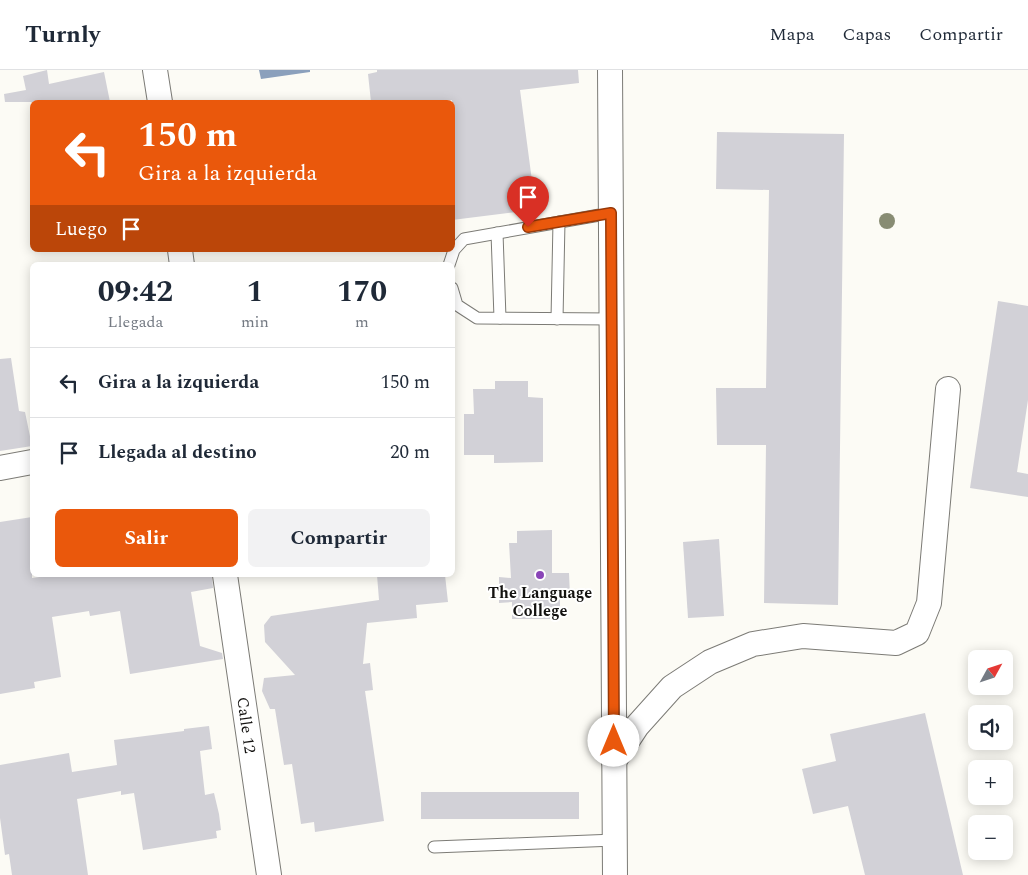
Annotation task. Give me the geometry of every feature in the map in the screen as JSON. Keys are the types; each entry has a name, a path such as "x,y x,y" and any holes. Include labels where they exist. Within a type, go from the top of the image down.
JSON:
{"street":[{"path":"155,70 160,100"},
{"path":"610,70 615,875"},
{"path":"614,761 637,726 672,687 718,658 753,644 803,636 896,643 917,633 929,603 948,389"},
{"path":"0,468 30,462"},
{"name":"Calle 12","path":"225,577 268,875"}],"lane":[{"path":"455,249 464,239 611,213"},
{"path":"557,319 559,222"},
{"path":"497,233 500,318"},
{"path":"455,298 457,304 477,318 612,319"},
{"path":"434,847 615,840"}],"water":[{"path":"259,70 310,70 310,72 261,79"}],"building":[{"path":"47,70 49,84 104,72 110,100 30,100 30,102 5,102 4,94 26,90 23,76"},
{"path":"377,70 578,70 579,83 520,90 534,196 514,199 516,212 455,220 455,100 371,100 368,74 377,72"},
{"path":"717,132 844,134 838,605 764,603 766,445 717,445 716,388 766,388 769,190 716,189"},
{"path":"998,301 1028,306 1028,400 1017,472 1028,474 1028,497 970,488"},
{"path":"11,358 19,411 25,412 30,446 0,451 0,359"},
{"path":"495,381 528,381 528,397 543,398 543,462 494,463 494,455 464,455 464,414 474,414 473,389 495,389"},
{"path":"30,517 30,577 32,578 212,577 213,588 191,592 200,646 222,653 223,659 130,674 120,611 90,616 89,611 52,617 61,677 34,682 35,688 0,694 0,522"},
{"name":"The Language College","path":"552,530 552,573 569,573 570,596 560,596 560,608 550,608 550,619 512,619 512,602 499,603 499,577 511,578 509,543 517,543 517,531"},
{"path":"719,539 724,616 688,618 683,542"},
{"path":"377,577 445,577 448,602 416,605 417,618 367,623 363,664 370,663 373,690 365,691 384,821 315,832 314,822 301,824 292,764 284,765 275,709 270,709 262,691 264,678 295,675 265,642 264,625 271,616 379,600"},
{"path":"925,713 963,875 865,875 848,806 813,814 802,769 836,761 830,734"},
{"path":"209,726 212,749 200,751 205,795 214,793 219,814 221,830 216,831 217,838 143,850 134,793 121,795 121,791 77,799 88,875 12,875 9,854 5,855 0,818 0,765 69,753 72,772 117,765 114,740"},
{"path":"421,792 579,792 579,819 421,819"}],"place":[{"name":"The Language College","path":"540,575"}],"route":[{"path":"528,227 611,213 614,741"}]}
